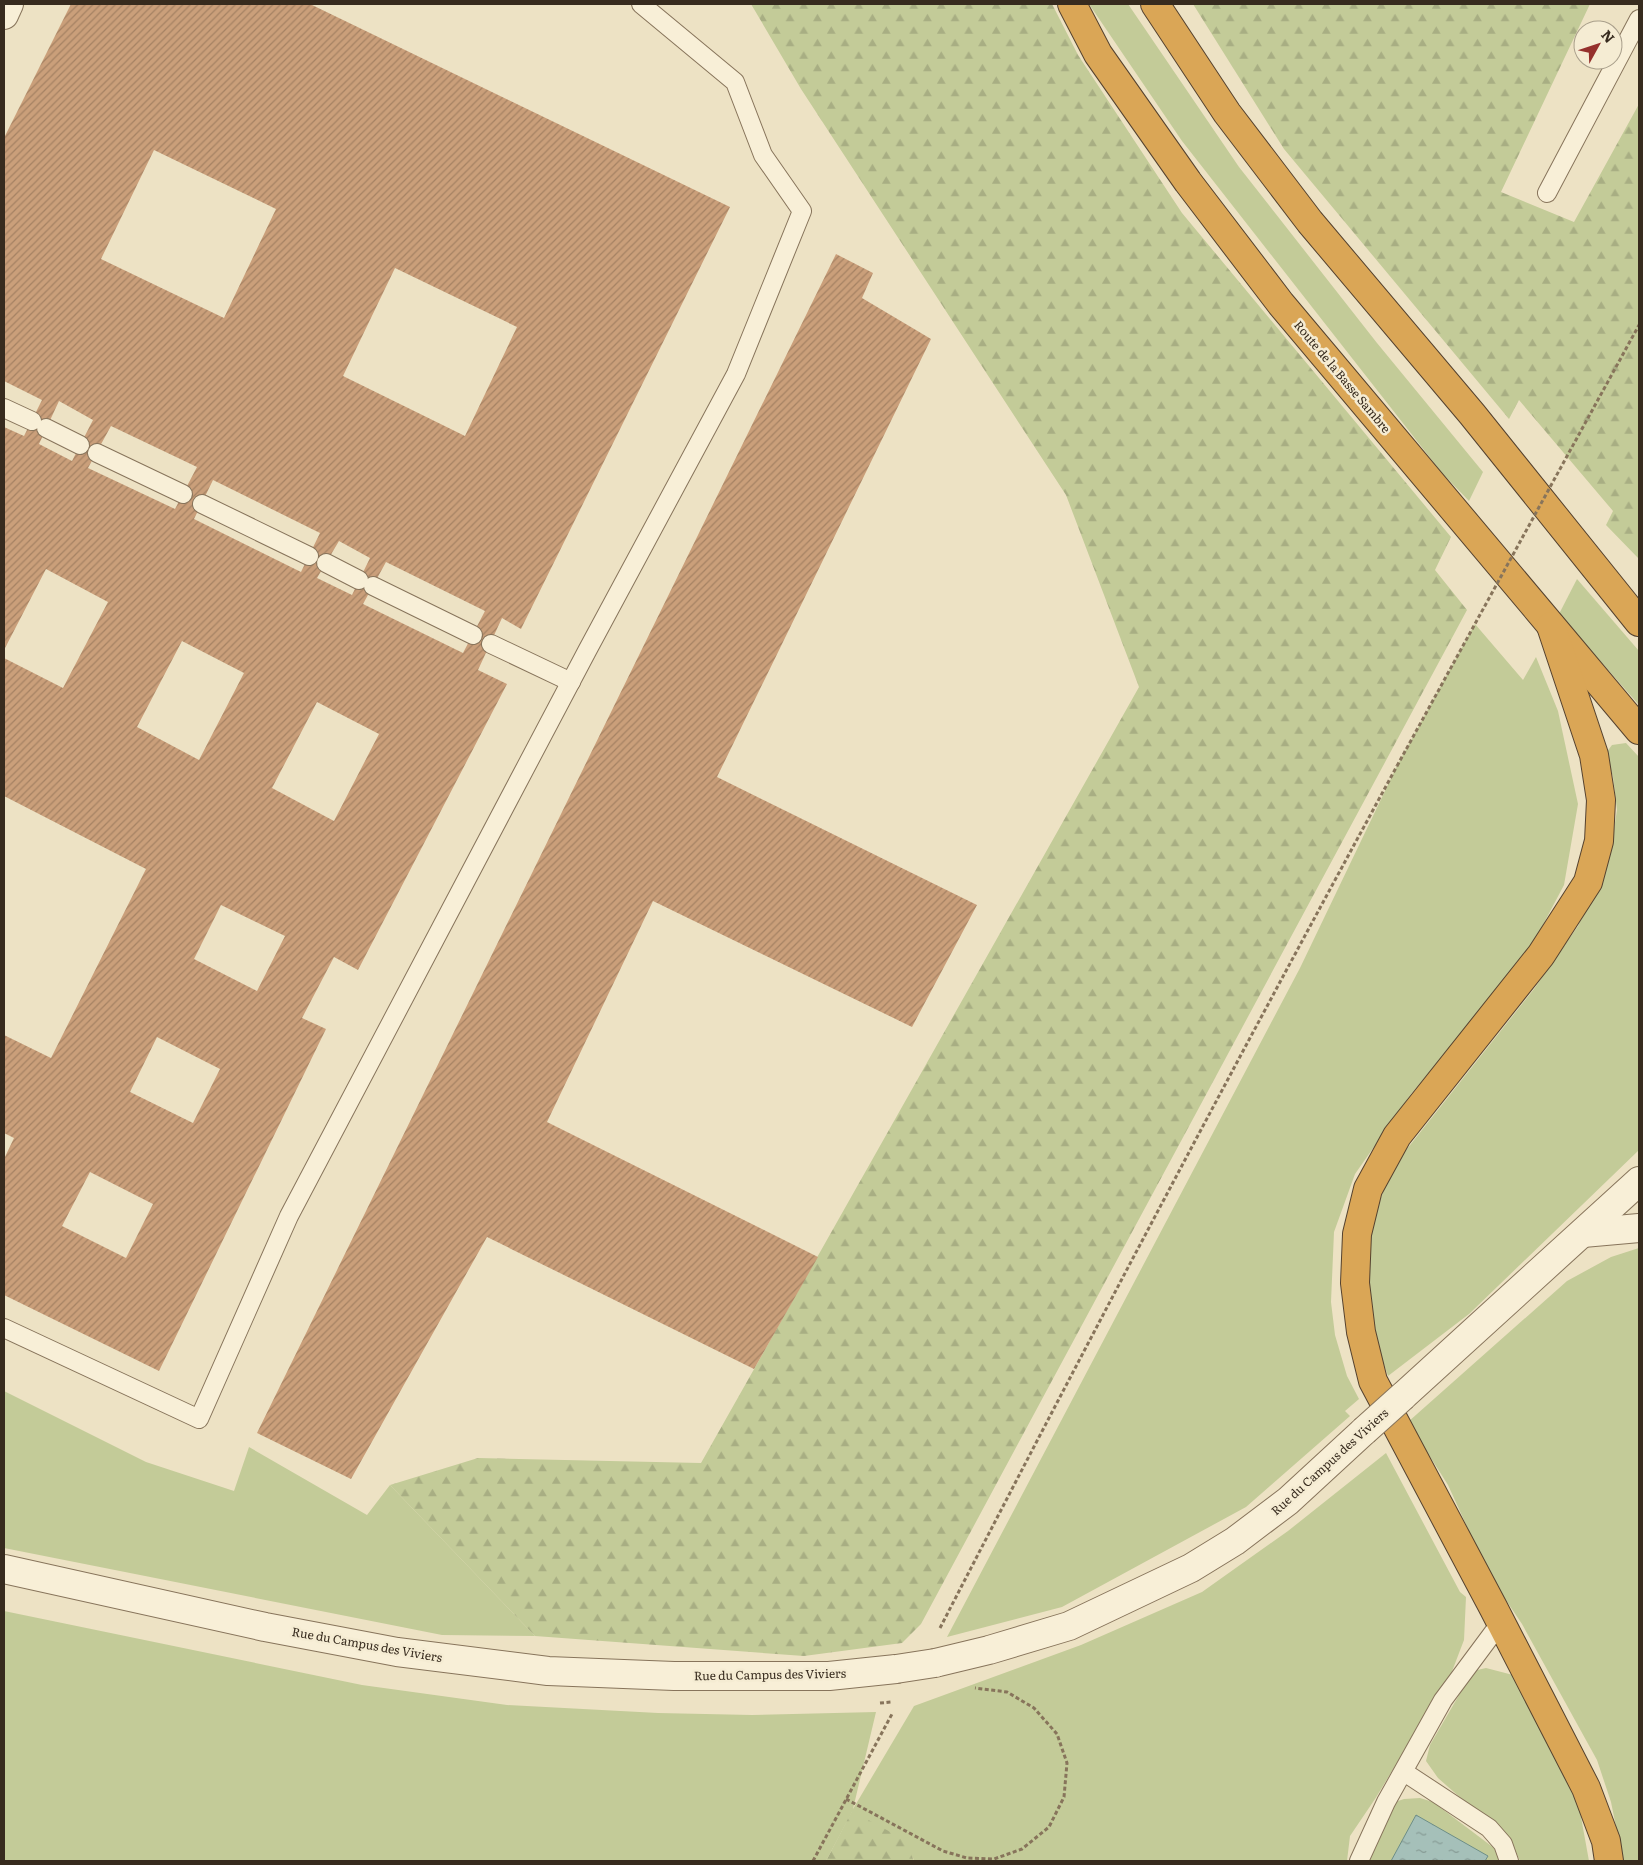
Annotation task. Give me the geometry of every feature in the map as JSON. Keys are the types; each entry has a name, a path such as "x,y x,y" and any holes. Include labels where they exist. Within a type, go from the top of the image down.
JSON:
{"highway":[{"name":"Route de la Basse Sambre","path":"1072,4 1104,62 1188,182 1281,304 1639,730"},
{"path":"1155,4 1227,113 1310,222 1472,414 1639,622"},
{"path":"1551,626 1594,755 1601,800 1599,841 1588,882 1541,956 1397,1136 1368,1189 1357,1234 1355,1283 1361,1332 1373,1381 1501,1622 1586,1788 1606,1841 1609,1861"}],"street":[{"path":"4,16 10,4"},
{"name":"Rue du Campus des Viviers","path":"4,1569 265,1627 359,1645 397,1652 548,1671 674,1676 829,1676 896,1670 989,1650 1069,1626 1191,1568 1235,1541 1288,1501 1639,1181"},
{"path":"1583,1233 1639,1228"}],"lane":[{"path":"4,1328 200,1420 289,1216 736,374 802,211 763,155 735,82 642,4"},
{"path":"1547,193 1639,19"},
{"path":"4,408 80,445"},
{"path":"97,453 183,494"},
{"path":"202,504 309,556"},
{"path":"326,564 473,635"},
{"path":"490,644 571,682"},
{"path":"1360,1861 1386,1802 1443,1700 1501,1622"},
{"path":"1404,1772 1489,1828 1503,1844 1509,1861"}],"path":[{"path":"940,1628 1017,1478 1290,961 1639,325"},
{"path":"846,1799 943,1851 967,1858 994,1859 1022,1849 1049,1827 1064,1797 1067,1763 1057,1734 1034,1708 1007,1692 976,1688 966,1689"},
{"path":"813,1861 892,1714"}],"green space":[{"path":"751,4 1052,4 1078,55 1182,213 1451,537 1435,570 1467,610 921,1624 902,1643 804,1656 535,1636 390,1485 478,1458 701,1463 1139,687 1066,495 801,89"},
{"path":"1089,4 1128,4 1239,167 1377,343 1483,472 1469,501 1442,473 1182,141"},
{"path":"1193,4 1590,4 1582,20 1573,20 1573,40 1501,192 1574,222 1639,104 1639,559 1606,525 1613,511 1519,400 1509,419 1284,149"},
{"path":"1577,579 1639,651 1639,705 1559,614"},
{"path":"1475,624 1523,680 1536,657 1558,711 1578,804 1564,885 1526,957 1411,1094 1355,1174 1334,1232 1331,1302 1335,1335 1347,1376 1359,1399 1345,1411 1350,1416 1246,1507 1062,1607 947,1637 1300,968 1397,766"},
{"path":"1626,743 1639,757 1639,1150 1469,1314 1388,1376 1364,1307 1368,1235 1391,1169 1534,989 1578,926 1599,883 1611,848 1617,810 1613,777 1606,753 1612,745"},
{"path":"1639,1248 1639,1861 1623,1861 1611,1802 1597,1760 1522,1624 1489,1575 1448,1485 1408,1422 1567,1281 1611,1257"},
{"path":"4,1391 146,1462 234,1491 249,1447 367,1515 390,1485 535,1636 442,1635 4,1548"},
{"path":"1386,1453 1460,1592 1466,1597 1464,1640 1451,1674 1375,1799 1350,1836 1347,1861 914,1861 913,1858 852,1812 826,1861 4,1861 4,1611 362,1685 507,1705 658,1713 752,1715 876,1712 853,1809 914,1706 1081,1645 1202,1592 1288,1531"},
{"path":"1486,1668 1513,1675 1579,1806 1589,1861 1520,1861 1512,1843 1438,1778 1426,1761 1430,1745 1473,1671"},
{"path":"1420,1798 1433,1802 1498,1851 1502,1861 1365,1861 1392,1803 1404,1799"},
{"path":"852,1811 905,1840 914,1861 826,1861"}],"water":[{"path":"1416,1815 1488,1856 1485,1861 1391,1861"}],"building":[{"path":"71,4 310,4 730,207 521,629 502,618 478,670 507,684 358,970 334,957 302,1018 326,1029 159,1371 4,1295 4,1159 14,1138 4,1133 4,1035 51,1058 146,869 4,796 4,658 63,688 108,602 46,569 4,650 4,427 24,436 42,400 4,381 4,138","holes":["154,150 276,209 224,318 101,259","395,268 517,327 465,436 343,376","59,401 93,420 72,461 39,444","111,426 197,467 175,509 88,468","213,480 320,533 301,572 194,519","339,541 370,558 352,595 317,578","386,562 485,611 463,653 363,604","182,641 244,673 199,760 137,727","317,702 379,734 334,821 272,788","221,905 285,936 257,991 194,959","157,1037 220,1069 193,1123 130,1092","90,1172 153,1204 126,1258 62,1226"]},
{"path":"836,254 873,273 862,298 931,339 717,777 977,905 912,1027 653,901 547,1122 818,1257 754,1369 487,1237 351,1479 257,1433"}]}
